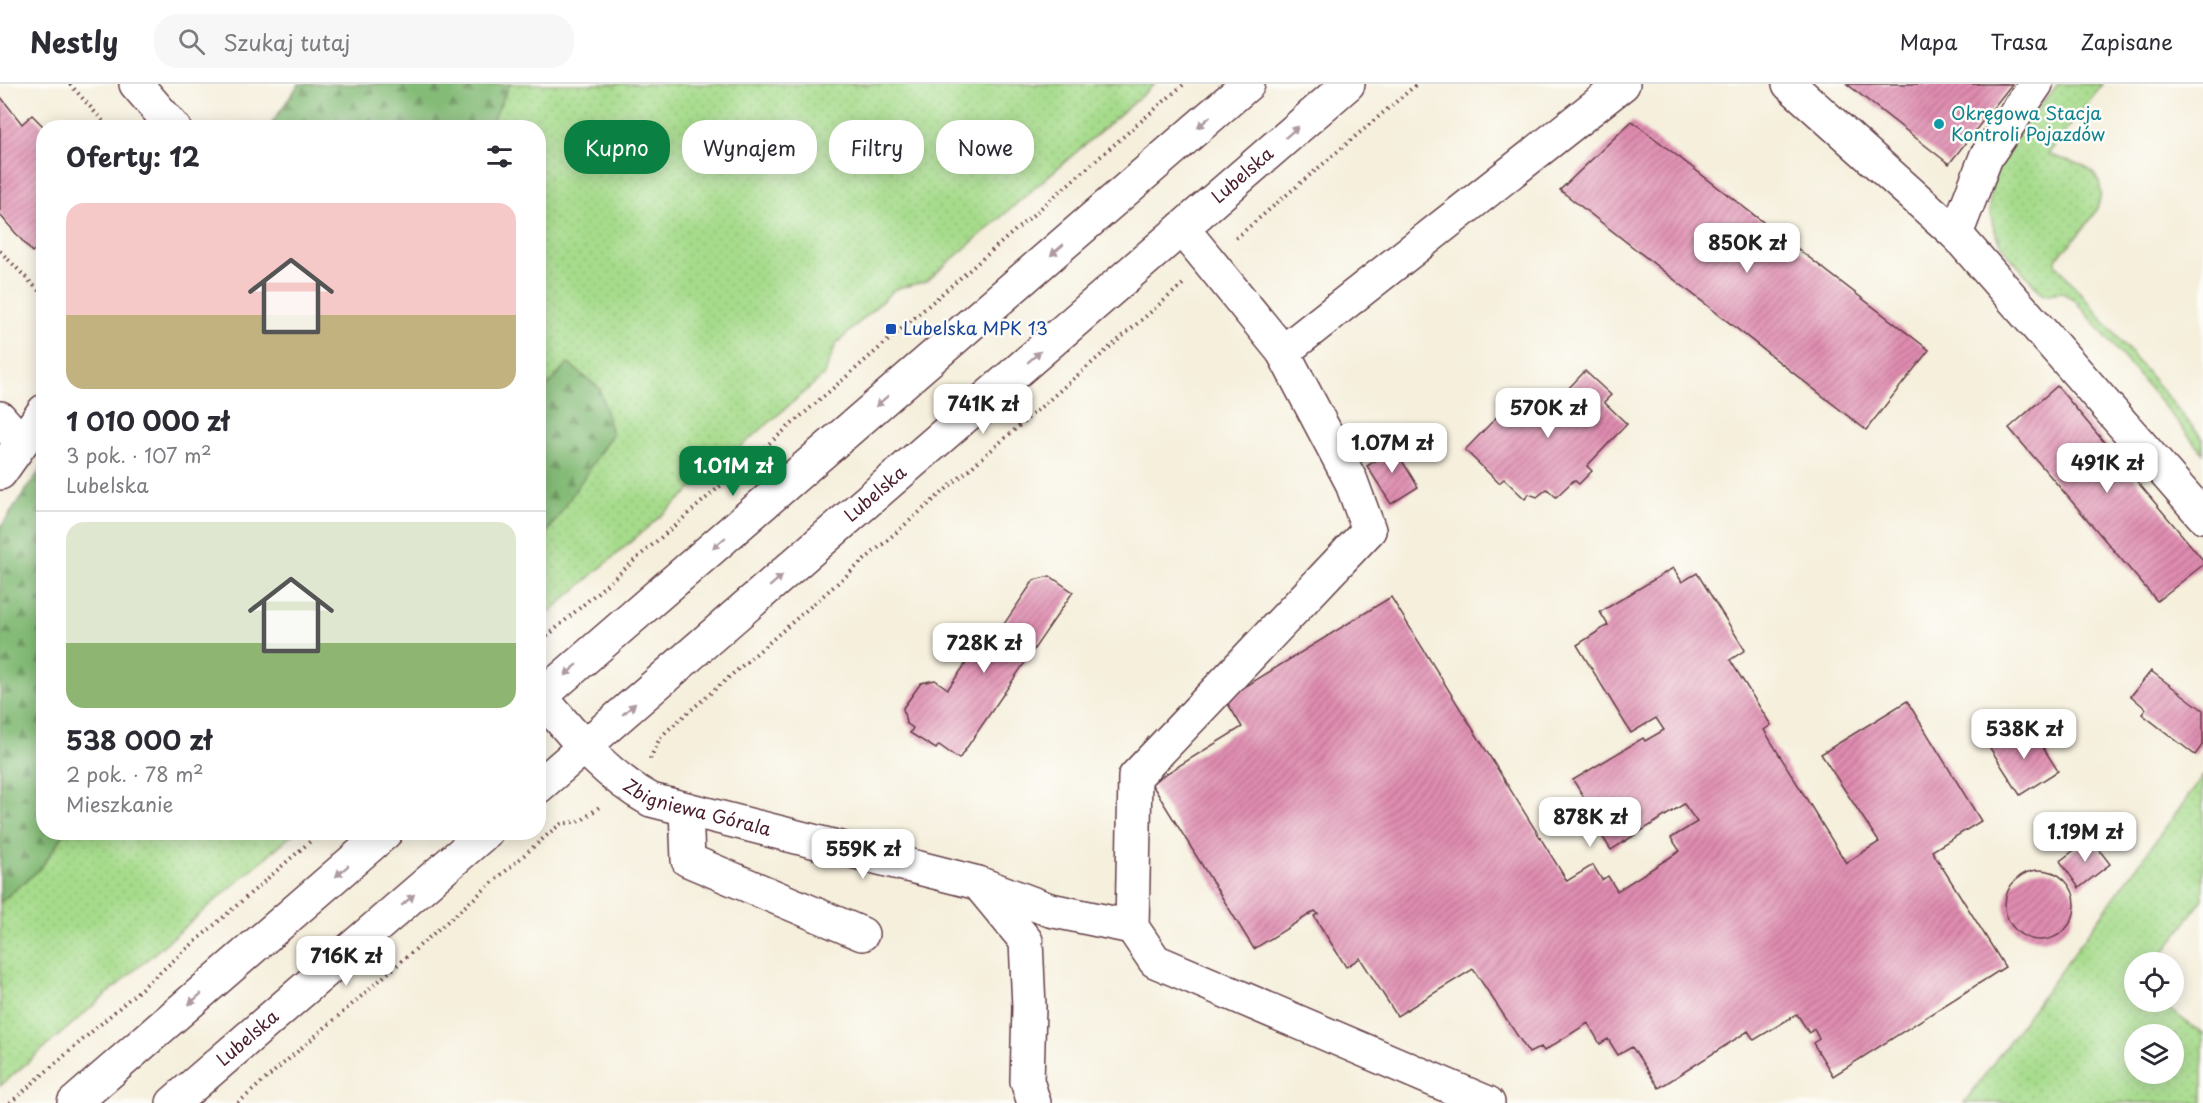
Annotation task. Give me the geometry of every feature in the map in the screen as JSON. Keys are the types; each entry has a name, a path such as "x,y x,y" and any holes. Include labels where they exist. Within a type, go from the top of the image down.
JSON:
{"main road":[{"path":"136,84 167,120"},
{"path":"546,693 1248,84"},
{"name":"Lubelska","path":"546,780 1348,84"},
{"path":"1283,352 1623,84"},
{"path":"1789,84 1956,234 2203,516"},
{"path":"1956,234 1986,157 2036,84"},
{"path":"1182,228 1283,352 1350,481 1369,530 1135,777 1132,927 1155,961 1488,1103"},
{"path":"0,418 21,442"},
{"path":"0,473 36,422"},
{"name":"Zbigniewa Górala","path":"546,705 584,747 623,785 651,800 978,883 1050,910 1132,927"},
{"path":"686,809 688,860 862,934"},
{"path":"74,1103 377,840"},
{"name":"Lubelska","path":"173,1103 477,840"},
{"path":"978,883 1026,941 1029,1007 1027,1081 1034,1103"}],"path":[{"path":"70,84 102,120"},
{"path":"546,637 1184,84"},
{"path":"546,836 561,824 581,821 623,785 647,764 656,752 660,738 668,730 1209,261 1417,84"},
{"path":"0,251 36,288"},
{"path":"10,1103 312,840"},
{"path":"238,1103 541,840"}],"green space":[{"path":"299,84 510,84 492,120 274,120"},
{"path":"510,84 1155,84 927,281 895,289 836,344 824,375 546,615 546,120 493,120"},
{"path":"2058,84 2103,84 2048,154 2077,163 2092,172 2099,183 2101,195 2091,219 2056,259 2056,264 2203,439 2203,453 2075,300 2061,292 2043,295 2006,252 1992,222 1990,200 1994,179 2003,158 2029,120"},
{"path":"568,363 600,389 612,434 546,535 546,388"},
{"path":"36,476 36,840 60,840 40,869 0,902 0,528"},
{"path":"2203,776 2203,899 2164,952 2124,952 2124,1012 2173,1012 2203,1034 2203,1103 1964,1103"},
{"path":"60,840 286,840 0,1086 0,902 40,869"}],"building":[{"name":"Okręgowa Stacja Kontroli Pojazdów","path":"1847,84 2012,84 1949,164"},
{"path":"0,96 22,124 32,115 37,120 36,249 32,252 0,215"},
{"path":"1632,121 1929,350 1866,430 1560,190"},
{"path":"1585,371 1611,395 1604,402 1627,424 1587,466 1592,471 1579,484 1574,480 1556,497 1547,489 1537,497 1529,494 1525,499 1504,479 1499,483 1465,450 1515,398 1522,405 1533,393 1550,408"},
{"path":"2057,386 2203,560 2203,565 2157,601 2009,428"},
{"path":"1392,444 1418,487 1391,504 1367,466 1375,461 1372,456"},
{"path":"1673,568 1682,582 1697,573 1745,650 1730,660 1771,725 1764,730 1846,863 1879,842 1821,754 1907,701 1981,821 1932,851 2005,967 1833,1076 1813,1043 1819,1039 1814,1029 1809,1033 1797,1014 1754,1040 1748,1031 1659,1088 1632,1047 1618,1055 1608,1039 1600,1044 1588,1023 1544,1051 1541,1047 1529,1053 1473,969 1397,1016 1360,958 1346,967 1314,916 1318,914 1315,911 1254,949 1151,783 1242,727 1225,699 1391,597 1567,881 1593,865 1602,880 1608,876 1617,891 1680,851 1671,838 1697,822 1684,804 1611,850 1595,825 1600,823 1573,780 1643,738 1645,741 1664,730 1656,718 1631,733 1577,645 1608,625 1600,612"},
{"path":"1050,576 1073,592 959,759 939,745 936,749 910,733 913,728 906,723 903,708 921,683 935,680 948,689 978,646 985,652 1034,580"},
{"path":"2151,671 2203,710 2203,744 2195,755 2142,714 2146,709 2131,696"},
{"path":"2028,724 2058,771 2020,795 1990,748"},
{"path":"2090,838 2110,864 2079,888 2060,861"},
{"path":"2040,870 2053,873 2065,880 2072,892 2075,905 2072,918 2065,930 2053,937 2040,940 2027,937 2015,930 2008,918 2005,905 2008,892 2015,880 2027,873"}],"place":[{"name":"Okręgowa Stacja Kontroli Pojazdów","path":"1939,124"},
{"name":"Lubelska MPK 13","path":"891,329"}]}
